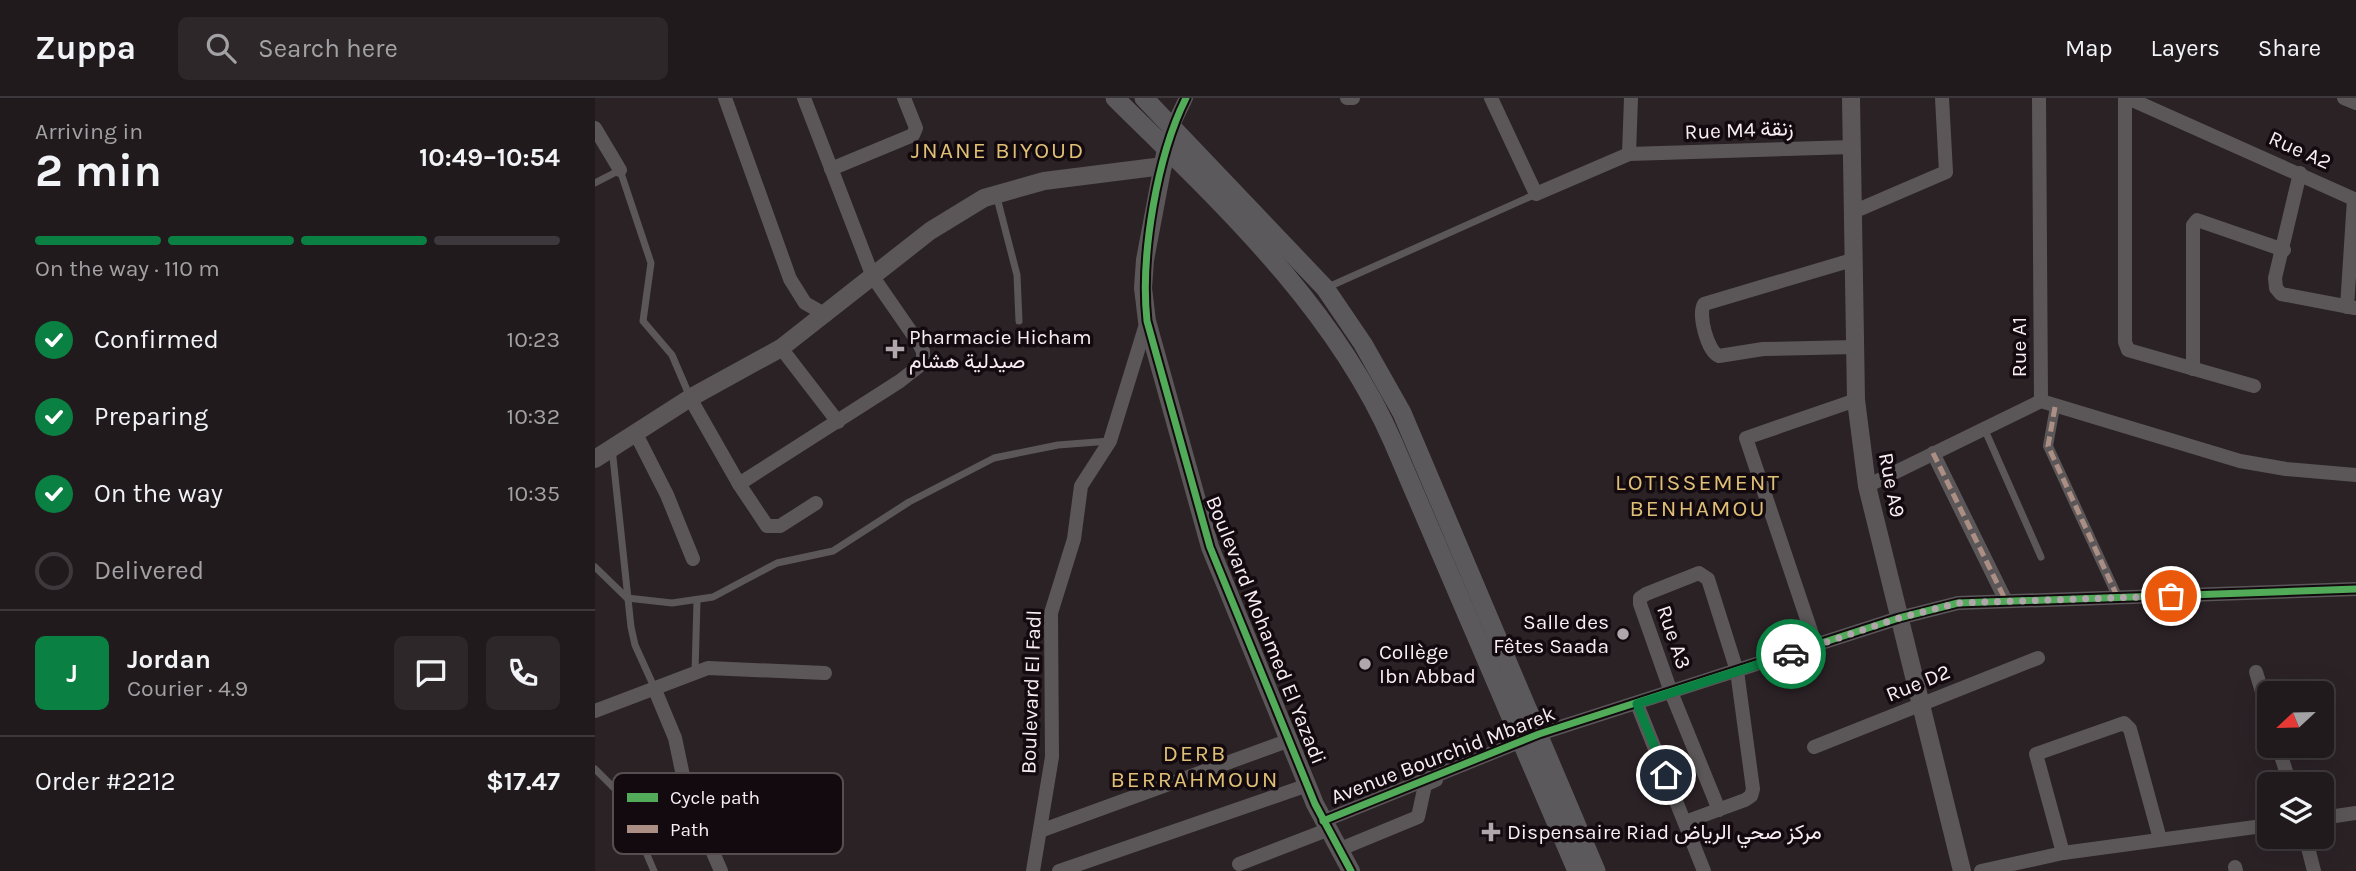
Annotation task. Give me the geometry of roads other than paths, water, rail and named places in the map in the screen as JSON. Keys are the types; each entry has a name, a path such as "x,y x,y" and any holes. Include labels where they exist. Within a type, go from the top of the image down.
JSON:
{"main road":[{"path":"1115,98 1164,157 1312,306 1366,388 1380,412 1529,740 1596,871"},
{"path":"1144,98 1325,288 1363,344 1402,413 1577,871"}],"street":[{"path":"725,98 790,279 805,303 825,315"},
{"path":"739,484 838,422 923,363 923,351 918,342 873,277 804,98"},
{"path":"831,169 913,135 916,128 904,98"},
{"path":"1172,127 1186,98"},
{"path":"1346,98 1353,98"},
{"path":"1491,98 1537,194 1629,154 1631,98"},
{"name":"Rue A9","path":"1851,98 1856,400 1867,486 1962,871"},
{"path":"1853,212 1946,172 1942,98"},
{"name":"Rue A1","path":"1867,486 2041,401 2039,98"},
{"path":"2127,98 2125,342 2128,350 2254,386"},
{"name":"Rue A2","path":"2127,98 2354,199 2351,308"},
{"path":"2344,98 2356,103"},
{"name":"Boulevard Mohamed El Yazadi","path":"1172,127 1164,157 1144,274 1147,321 1201,522 1325,826 1351,871"},
{"path":"595,128 620,170"},
{"name":"Rue M4 زنقة","path":"1629,154 1852,147"},
{"path":"595,459 690,398 781,348 930,231 995,194 1044,181 1164,157"},
{"path":"2300,173 2284,250 2275,278 2276,288 2281,294 2351,308"},
{"path":"2193,369 2193,225 2197,220 2284,250"},
{"path":"1852,260 1705,304 1701,311 1711,350 1719,356 1763,349 1855,347"},
{"name":"Boulevard El Fadl","path":"1034,871 1052,757 1051,613 1074,539 1081,486 1110,441 1147,321"},
{"path":"781,348 838,422"},
{"path":"690,398 760,519 772,527 780,526 816,503"},
{"path":"1816,646 1746,438 1856,400"},
{"path":"2041,401 2252,463 2356,475"},
{"path":"2055,407 2048,446 2118,598"},
{"path":"635,432 667,495 693,559"},
{"path":"1933,453 2004,599"},
{"name":"Rue A3","path":"1699,573 1708,579 1737,671 1753,789 1751,796 1719,810 1671,692 1640,598 1699,573"},
{"name":"Avenue Bourchid Mbarek","path":"1239,864 1529,740 1899,618 1958,603 2004,599 2118,598 2356,589"},
{"name":"Rue D2","path":"1814,747 2038,658"},
{"path":"595,711 708,668 825,673"},
{"path":"2256,672 2259,681"},
{"path":"655,690 675,738 682,773"},
{"path":"1637,704 1705,871"},
{"path":"2063,853 2036,754 2124,723 2130,729 2161,839"},
{"path":"1040,831 1290,740"},
{"path":"1338,850 1418,817 1427,784 1529,740"},
{"path":"1059,871 1308,785"},
{"path":"1685,822 1719,810"},
{"path":"2334,816 2356,813"},
{"path":"1981,871 2063,853 2257,827"},
{"path":"2308,849 2314,871"},
{"path":"714,854 721,871"}],"lane":[{"path":"595,183 620,170 651,263 643,321 672,355 690,398"},
{"path":"995,194 1017,275 1019,321"},
{"path":"1325,288 1537,194"},
{"path":"1984,428 2041,557"},
{"path":"595,567 627,598 672,603 697,601 713,597 777,563 833,551 920,496 994,458 1058,445 1110,441"},
{"path":"612,447 627,598 635,645 655,690"},
{"path":"695,673 697,601"},
{"path":"595,769 613,787"},
{"path":"647,854 654,871"}],"place":[{"name":"Pharmacie Hicham صيدلية هشام","path":"895,349"},
{"name":"Salle des Fêtes Saada","path":"1623,634"},
{"name":"Collège Ibn Abbad","path":"1365,664"},
{"name":"Dispensaire Riad مركز صحي الرياض","path":"1491,832"}],"district":[{"name":"JNANE BIYOUD","path":"998,150"},
{"name":"LOTISSEMENT BENHAMOU","path":"1698,495"},
{"name":"DERB BERRAHMOUN","path":"1195,766"}]}
